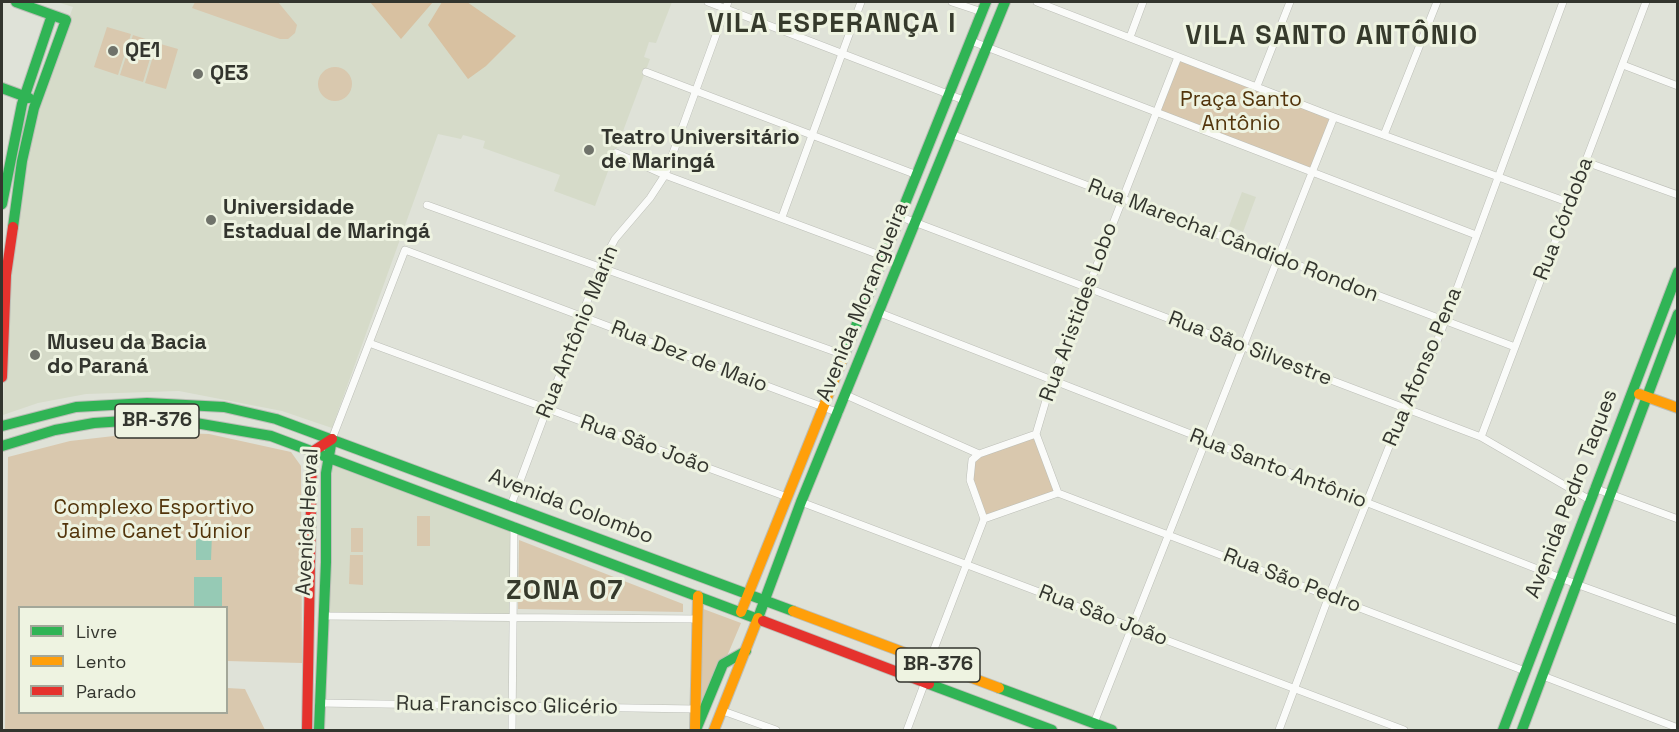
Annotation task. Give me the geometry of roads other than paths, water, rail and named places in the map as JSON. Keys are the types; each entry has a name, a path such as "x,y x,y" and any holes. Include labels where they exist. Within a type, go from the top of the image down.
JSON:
{"main road":[{"path":"2,376 6,275 22,161 37,100 66,20 16,2"},
{"name":"Avenida Morangueira","path":"714,730 801,502 1005,2"},
{"name":"Avenida Morangueira","path":"741,612 822,407 951,94 984,7"},
{"path":"2,204 24,96 52,15"},
{"path":"2,88 37,100"},
{"path":"6,178 22,161"},
{"name":"Avenida Pedro Taques","path":"1503,730 1677,272"},
{"name":"Avenida Pedro Taques","path":"1522,730 1677,314"},
{"path":"1633,391 1677,408"},
{"name":"Avenida Colombo","path":"2,426 76,407 186,403 232,409 276,419 849,630 1035,703 1112,730"},
{"name":"Avenida Colombo","path":"2,446 84,424 150,420 226,427 271,436 1052,730"},
{"name":"Avenida Herval","path":"308,730 312,452 332,438"},
{"name":"Avenida Herval","path":"319,730 326,562 327,456 332,438"},
{"path":"462,506 468,489"},
{"path":"474,512 481,494"},
{"path":"311,546 326,562"},
{"path":"637,573 644,555"},
{"path":"695,730 699,575"},
{"path":"842,650 849,630"},
{"path":"695,730 723,664 746,651"},
{"path":"1014,715 1022,707 1035,703"}],"street":[{"path":"708,2 727,5 842,53 966,100"},
{"path":"782,217 861,2"},
{"path":"952,2 984,7"},
{"path":"1037,2 1334,117 1570,203"},
{"path":"1130,37 1143,2"},
{"path":"1257,86 1290,2"},
{"path":"1384,135 1437,2"},
{"name":"Rua Afonso Pena","path":"1279,730 1329,596 1405,407 1423,377 1445,321 1563,2"},
{"name":"Rua Córdoba","path":"1481,437 1646,2"},
{"name":"Rua Antônio Marin","path":"511,505 600,267 615,239 650,198 665,175 727,5"},
{"path":"971,41 1476,235"},
{"name":"Rua Aristides Lobo","path":"1036,434 1052,380 1178,57"},
{"path":"1623,64 1677,86"},
{"path":"646,72 917,175"},
{"path":"1094,723 1334,117"},
{"name":"Rua Marechal Cândido Rondon","path":"951,134 1515,347"},
{"path":"616,153 665,175 885,257"},
{"path":"1586,162 1677,195"},
{"path":"427,204 844,355"},
{"name":"Rua São Silvestre","path":"901,217 1481,437 1590,500"},
{"name":"Rua Dez de Maio","path":"369,344 405,250 839,413"},
{"name":"Rua Santo Antônio","path":"880,313 1560,578 1677,621"},
{"path":"332,438 369,344"},
{"name":"Rua São João","path":"369,344 787,497"},
{"path":"846,395 979,454"},
{"path":"929,662 984,519 970,480 972,460 979,454 1036,434 1058,493 984,519"},
{"path":"1594,488 1677,519"},
{"name":"Rua São Pedro","path":"1058,493 1525,671"},
{"name":"Rua São João","path":"801,502 1404,730"},
{"path":"512,730 514,526"},
{"path":"324,616 698,619"},
{"path":"1543,676 1677,728"},
{"path":"907,730 925,682"},
{"name":"Rua Francisco Glicério","path":"319,703 695,709"},
{"path":"723,711 776,730"}],"place":[{"name":"QE1","path":"113,51"},
{"name":"QE3","path":"198,74"},
{"name":"Teatro Universitário de Maringá","path":"589,150"},
{"name":"Universidade Estadual de Maringá","path":"211,220"},
{"name":"Museu da Bacia do Paraná","path":"35,355"}],"district":[{"name":"VILA ESPERANÇA I","path":"832,25"},
{"name":"VILA SANTO ANTÔNIO","path":"1332,37"},
{"name":"ZONA 07","path":"565,592"}],"park label":[{"name":"Praça Santo Antônio","path":"1241,112"},
{"name":"Complexo Esportivo Jaime Canet Júnior","path":"154,520"}]}
